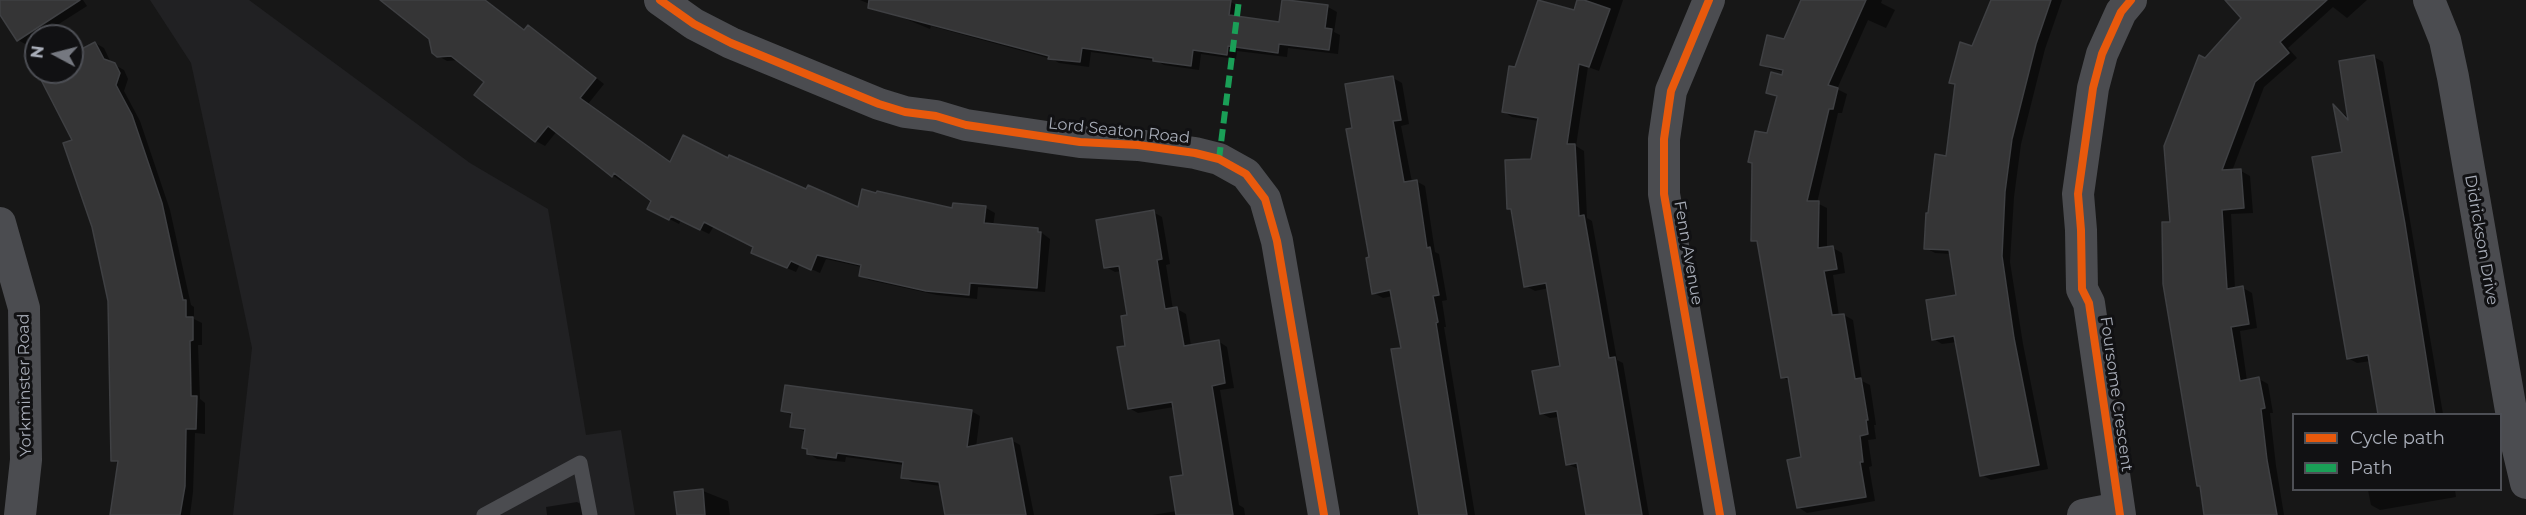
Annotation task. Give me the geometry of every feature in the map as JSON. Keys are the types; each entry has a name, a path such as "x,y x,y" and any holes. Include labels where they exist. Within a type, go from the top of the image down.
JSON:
{"street":[{"name":"Lord Seaton Road","path":"660,0 694,24 731,43 879,104 905,112 936,116 966,125 1080,142 1138,145 1195,153 1220,159 1246,174 1265,199 1277,242 1324,515"},
{"name":"Fenn Avenue","path":"1708,0 1671,91 1664,140 1664,194 1720,515"},
{"name":"Foursome Crescent","path":"2120,512 2089,303 2082,289 2078,194 2093,88 2102,54 2121,12 2131,0"},
{"name":"Didrickson Drive","path":"2429,0 2445,40 2453,77 2515,435 2526,483"},
{"name":"Yorkminster Road","path":"0,223 24,308 26,460 20,515"},
{"path":"2083,515 2120,512"}],"lane":[{"path":"484,515 580,463 590,515"}],"shaded area":[{"path":"150,0 249,0 470,163 548,209 586,435 621,430 635,515 233,515 252,348 191,63"}],"building":[{"path":"0,0 80,0 43,24 24,24 24,36 17,41 0,15"},
{"path":"380,0 485,0 524,30 528,25 596,78 580,98 670,162 683,135 728,158 729,155 806,189 808,185 858,207 862,189 952,208 953,203 986,206 984,223 1038,228 1038,232 1041,232 1037,288 970,283 969,295 926,291 859,276 861,265 817,255 811,270 791,261 787,268 751,253 753,247 704,222 700,230 671,216 669,220 647,209 651,201 614,173 612,177 548,126 535,142 474,95 484,82 451,56 437,57 432,53 429,39"},
{"path":"869,0 1231,0 1229,15 1279,22 1282,0 1287,0 1328,5 1325,28 1332,29 1329,50 1279,44 1278,53 1228,46 1227,55 1193,50 1191,66 1082,48 1080,62 1048,59 1049,56 868,8"},
{"path":"1538,0 1574,10 1577,0 1584,0 1610,9 1589,67 1579,64 1567,144 1575,144 1579,216 1584,215 1609,358 1615,357 1642,515 1586,515 1577,463 1566,465 1557,411 1540,414 1532,371 1560,366 1546,283 1524,287 1511,209 1507,209 1505,160 1531,159 1538,118 1502,112 1509,66 1515,67"},
{"path":"1801,0 1866,0 1828,85 1838,88 1833,109 1829,109 1807,201 1819,201 1818,248 1833,246 1837,269 1824,271 1832,315 1844,314 1855,379 1861,378 1868,434 1860,436 1863,462 1860,462 1866,497 1797,508 1787,460 1801,457 1788,377 1781,378 1757,241 1751,241 1752,163 1748,162 1755,131 1767,133 1777,96 1766,93 1771,72 1782,75 1783,70 1760,65 1767,35 1784,39"},
{"path":"1991,0 2051,0 2036,44 2012,139 2005,192 2002,256 2014,338 2039,465 1980,476 1954,336 1932,340 1926,300 1956,295 1949,250 1924,249 1926,213 1928,213 1935,154 1946,156 1955,84 1949,83 1960,42 1972,46"},
{"path":"2225,0 2327,0 2280,42 2289,53 2255,82 2222,170 2241,169 2244,208 2222,210 2227,289 2243,286 2249,324 2231,327 2240,381 2259,377 2265,408 2261,409 2267,460 2277,515 2204,515 2200,486 2197,486 2163,284 2162,222 2170,222 2164,146 2199,55 2205,58 2241,18"},
{"path":"95,42 104,59 115,63 120,73 116,85 132,115 162,203 183,300 186,300 186,317 193,317 193,340 190,341 191,396 197,396 196,429 186,429 185,486 180,515 110,515 118,461 111,461 108,301 92,227 63,143 72,140 43,84 84,84 84,48"},
{"path":"2374,55 2405,224 2435,413 2378,413 2368,355 2347,359 2312,157 2342,152 2333,104 2348,120 2339,61"},
{"path":"1393,76 1401,120 1393,121 1404,182 1417,180 1427,248 1430,247 1439,295 1433,296 1438,322 1436,323 1467,515 1419,515 1391,349 1401,348 1390,290 1372,294 1366,258 1369,257 1346,129 1352,128 1345,84"},
{"path":"1154,210 1162,259 1157,260 1165,309 1177,307 1184,346 1219,340 1225,383 1212,386 1233,515 1176,515 1170,477 1183,475 1172,402 1128,409 1117,347 1125,346 1121,316 1127,315 1119,266 1104,268 1096,220"},
{"path":"785,385 972,410 967,447 1012,438 1026,515 945,515 939,482 901,478 903,462 837,453 836,458 807,454 807,449 802,448 805,429 790,427 792,413 781,411"},
{"path":"703,489 705,515 677,515 674,492"}],"marked path":[{"path":"1219,159 1239,0"}],"cycle path":[{"path":"660,0 694,24 731,43 879,104 905,112 936,116 966,125 1080,142 1138,145 1195,153 1219,159 1246,174 1265,199 1277,241 1324,515"},
{"path":"1709,0 1671,91 1664,139 1664,194 1720,515"},
{"path":"2120,515 2089,303 2082,289 2078,194 2093,88 2102,54 2121,12 2131,0"}]}
